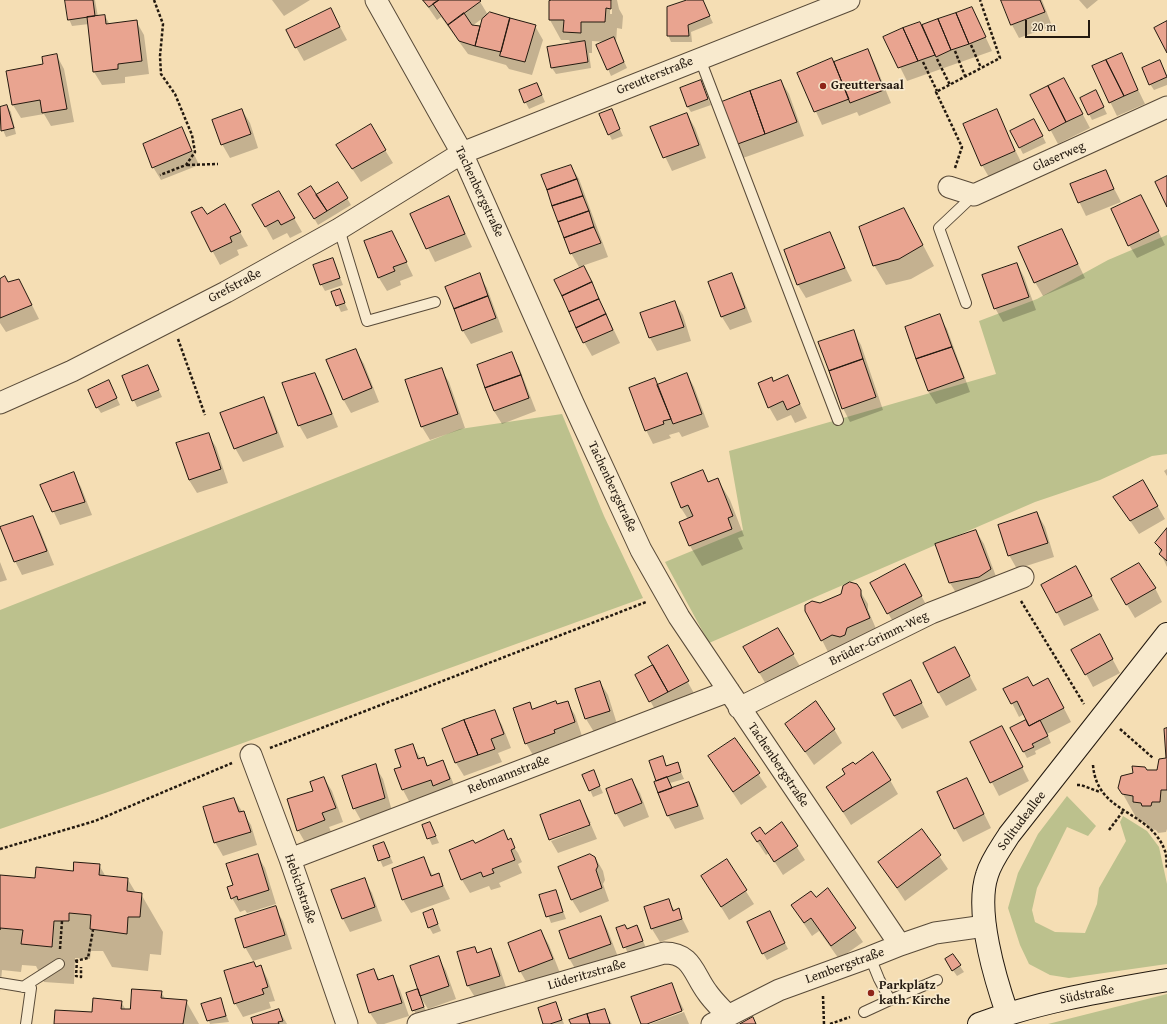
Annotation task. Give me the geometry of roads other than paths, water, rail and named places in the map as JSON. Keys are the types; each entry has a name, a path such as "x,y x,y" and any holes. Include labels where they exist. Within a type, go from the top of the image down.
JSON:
{"main road":[{"name":"Solitudeallee","path":"1007,1013 1000,991 985,926 983,904 986,876 994,859 1009,835 1077,750 1106,725 1167,634"},
{"name":"Südstraße","path":"1007,1013 1076,996 1167,980"},
{"path":"979,1024 1007,1013"}],"street":[{"name":"Tachenbergstraße","path":"376,0 462,153 573,403 641,550 679,617 900,945"},
{"name":"Greutterstraße","path":"462,153 849,0"},
{"name":"Glaserweg","path":"974,195 1167,107"},
{"name":"Grefstraße","path":"0,403 72,371 171,320 339,229 462,153"},
{"path":"949,187 974,195"},
{"name":"Brüder-Grimm-Weg","path":"734,700 931,613 1016,579"},
{"name":"Rebmannstraße","path":"290,859 734,700"},
{"name":"Hebichstraße","path":"251,755 290,859 347,1024"},
{"name":"Lembergstraße","path":"720,1020 779,990 870,958 900,945 935,933 985,926"},
{"name":"Lüderitzstraße","path":"418,1024 664,953 681,955 687,960 708,994 720,1020"}],"lane":[{"path":"700,59 838,420"},
{"path":"966,303 939,228 974,195"},
{"path":"339,229 367,321 435,302"},
{"path":"870,958 878,979 890,1000"},
{"path":"23,987 59,964"},
{"path":"864,1012 937,980"},
{"path":"0,983 31,988 26,1024"}],"place":[{"name":"Greuttersaal","path":"823,86"},
{"name":"Parkplatz kath. Kirche","path":"871,993"}]}
